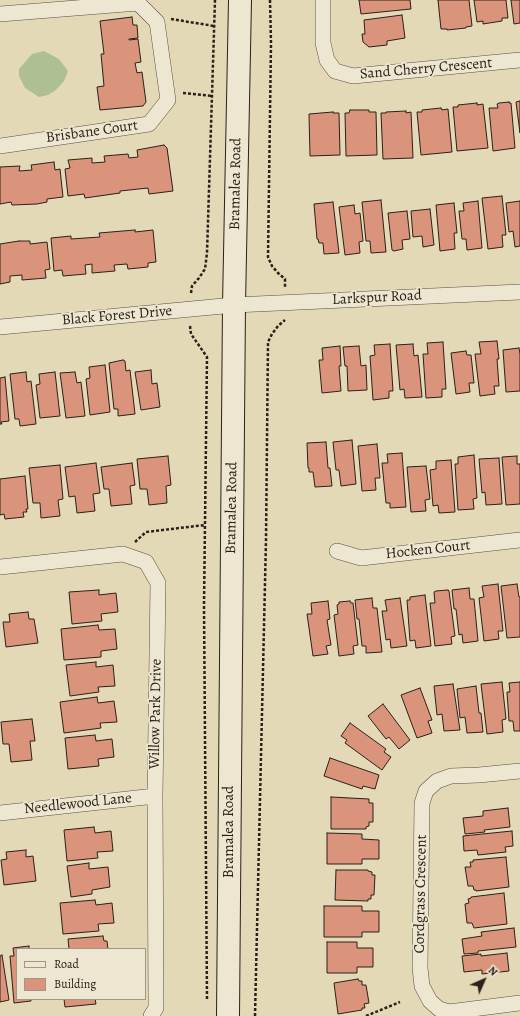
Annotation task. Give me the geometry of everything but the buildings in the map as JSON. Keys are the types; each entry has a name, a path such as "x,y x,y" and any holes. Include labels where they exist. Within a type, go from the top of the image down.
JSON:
{"main road":[{"name":"Bramalea Road","path":"228,1016 234,305 240,0"}],"street":[{"name":"Sand Cherry Crescent","path":"323,0 323,43 327,60 335,71 353,76 520,60"},
{"path":"0,14 138,3 157,22"},
{"name":"Brisbane Court","path":"0,146 149,124 168,100 157,22"},
{"name":"Larkspur Road","path":"234,305 520,292"},
{"name":"Black Forest Drive","path":"0,327 234,305"},
{"name":"Hocken Court","path":"336,551 361,558 520,540"},
{"name":"Willow Park Drive","path":"0,567 123,554 146,562 158,583 155,796 156,1008 151,1016"},
{"name":"Cordgrass Crescent","path":"520,771 451,776 437,781 426,791 422,803 420,968 422,986 430,1001 439,1008 449,1012 520,1004"},
{"name":"Needlewood Lane","path":"0,813 155,796"}],"path":[{"path":"207,1000 204,606 207,357 191,334 190,309 192,286 205,269 207,253 215,0"},
{"path":"255,1016 266,540 268,342 278,326 286,320 285,279 275,269 268,257 272,43 270,0"},
{"path":"157,22 173,19 214,26"},
{"path":"166,91 212,96"},
{"path":"123,554 146,532 205,525"},
{"path":"366,1016 400,1002"}],"green space":[{"path":"44,51 59,59 68,71 64,81 56,90 48,95 39,97 25,88 19,76 19,69 32,54"}]}
